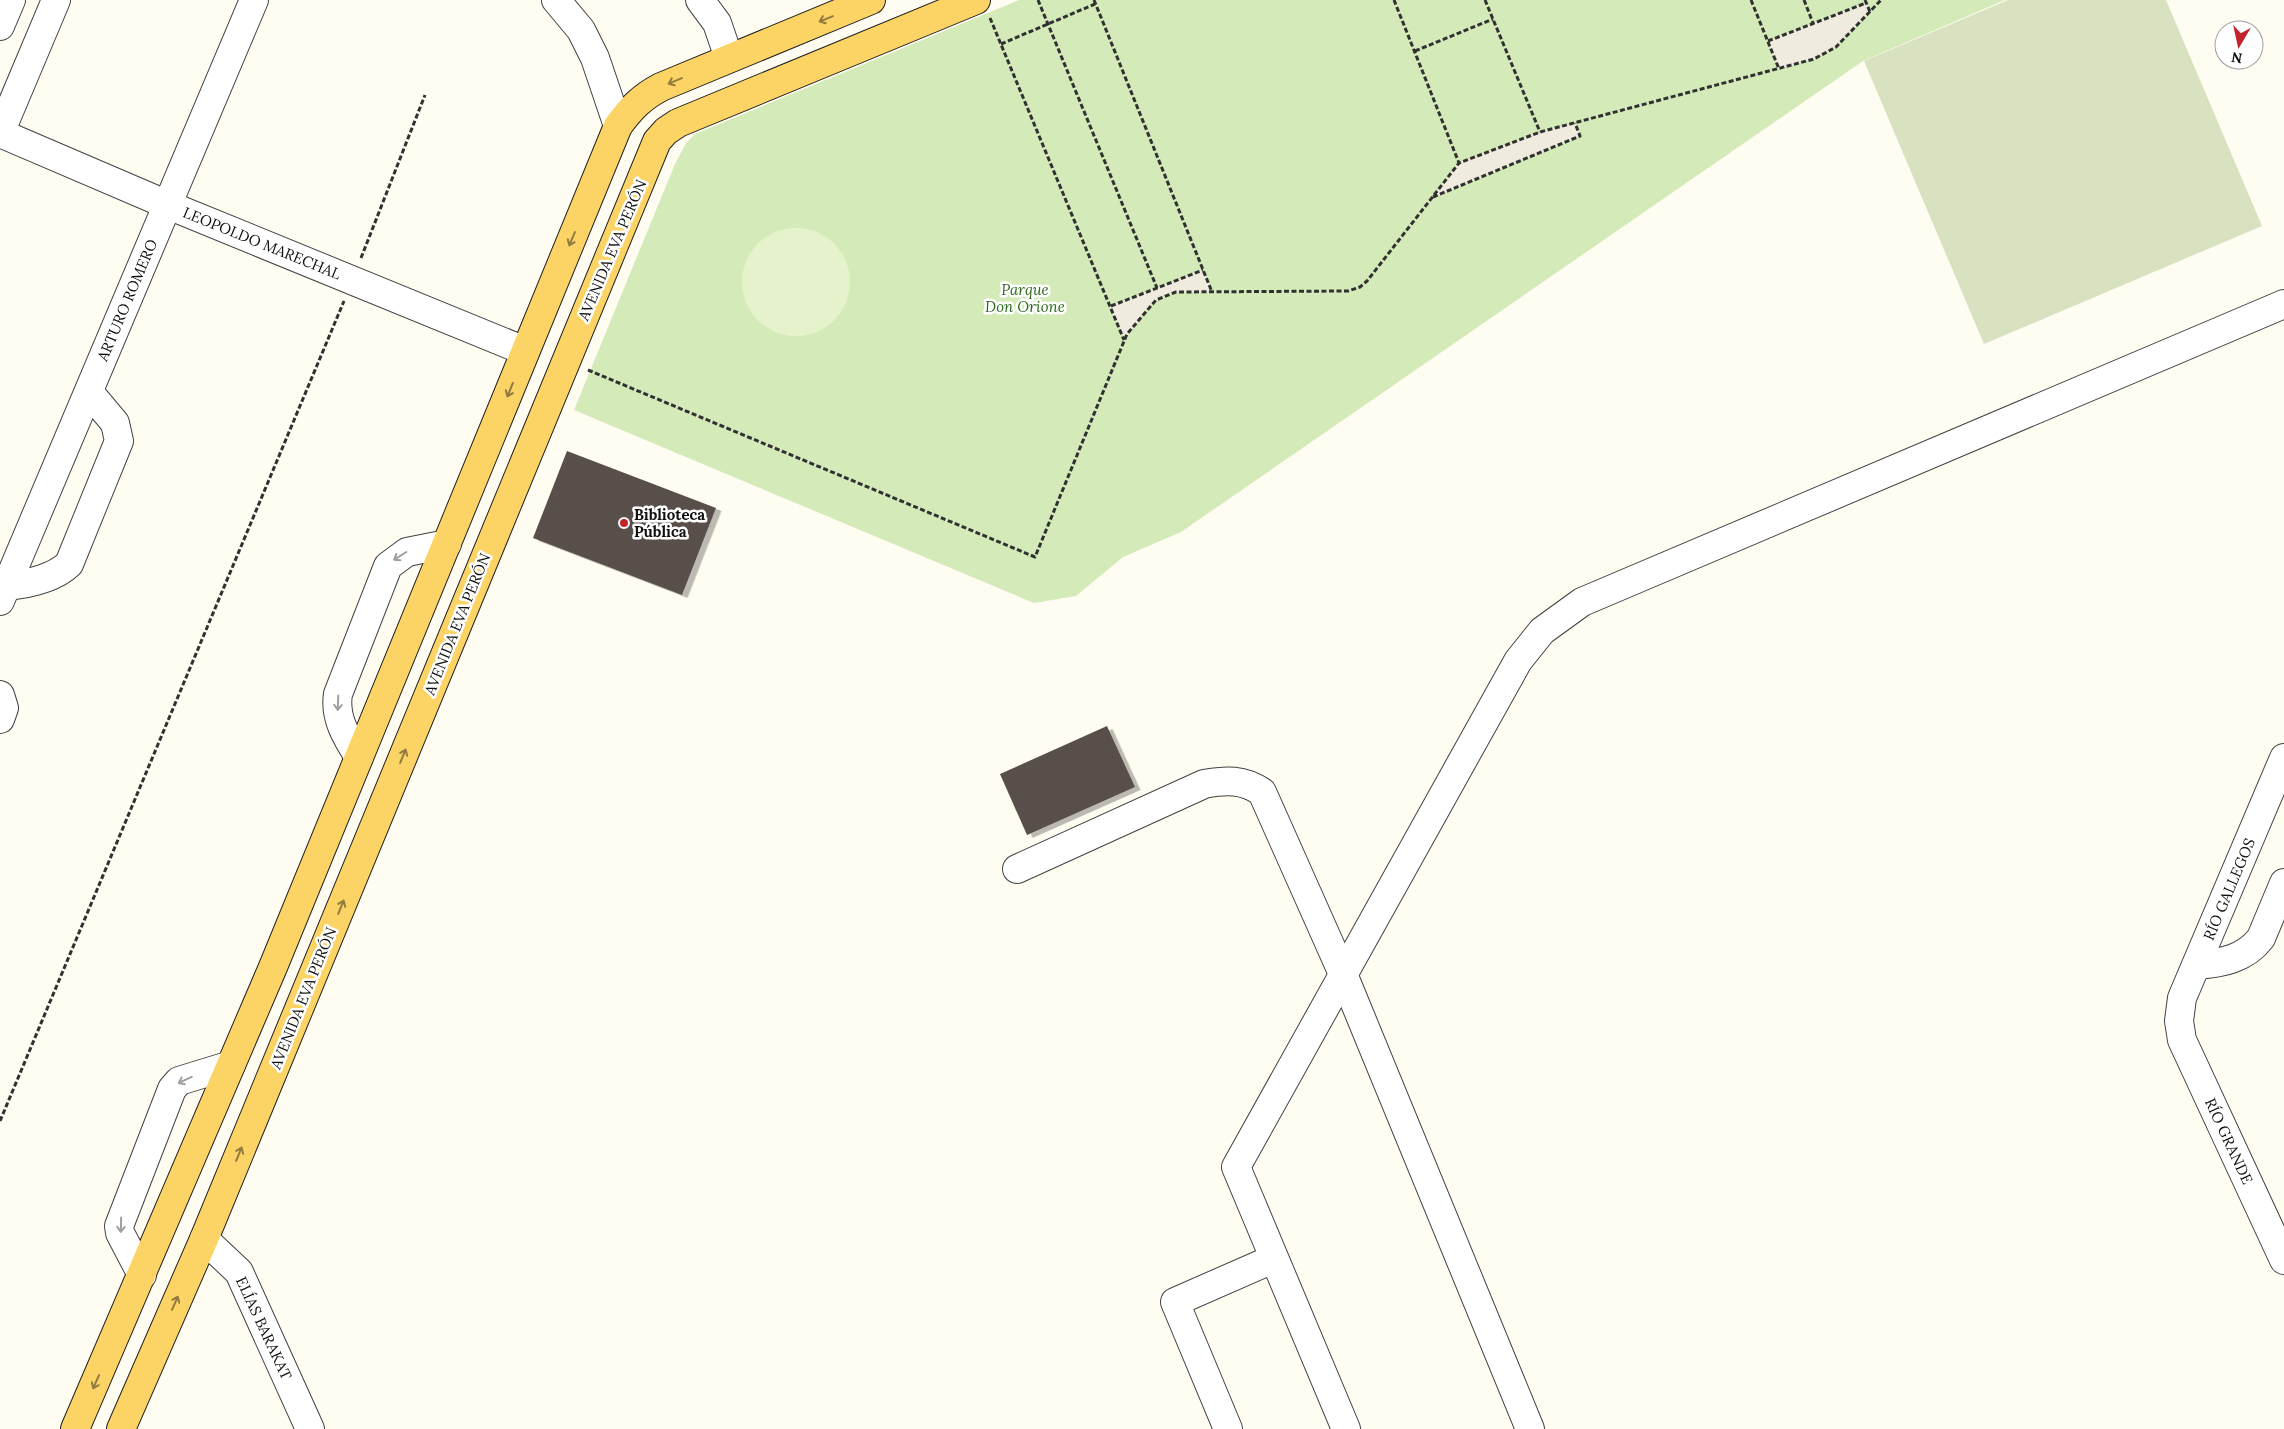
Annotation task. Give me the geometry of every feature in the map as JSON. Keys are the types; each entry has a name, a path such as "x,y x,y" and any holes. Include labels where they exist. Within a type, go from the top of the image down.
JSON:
{"main road":[{"path":"75,1429 273,967 618,126 631,107 644,96 661,86 871,0"},
{"name":"AVENIDA EVA PERÓN","path":"121,1429 204,1239 657,141 666,131 678,123 982,6"},
{"path":"584,210 622,224"},
{"path":"446,545 483,562"},
{"path":"273,967 310,980"},
{"path":"116,1337 155,1348"}],"street":[{"path":"0,26 11,0"},
{"path":"0,133 56,0"},
{"name":"ARTURO ROMERO","path":"3,593 254,0"},
{"path":"556,0 581,30 596,58 618,126"},
{"path":"700,0 717,23 729,58"},
{"name":"LEOPOLDO MARECHAL","path":"0,133 168,205 525,351"},
{"path":"1346,1429 1236,1167 1518,661 1542,631 1582,602 2284,304"},
{"path":"3,593 59,573 69,564 119,441 115,422 89,392"},
{"path":"359,757 338,717 336,705 338,694 388,566 407,552 446,545"},
{"path":"0,696 4,708 0,719"},
{"name":"RÍO GALLEGOS","path":"2178,1021 2182,998 2284,758"},
{"path":"1017,869 1204,784 1223,780 1251,785 1262,792 1343,974 1530,1429"},
{"path":"2197,965 2233,959 2247,952 2255,945 2261,938 2284,883"},
{"name":"RÍO GRANDE","path":"2178,1021 2182,1040 2284,1260"},
{"path":"142,1275 120,1232 119,1226 172,1089 179,1081 231,1065"},
{"name":"ELÍAS BARAKAT","path":"204,1239 239,1272 310,1429"},
{"path":"1228,1429 1174,1302 1273,1259"}],"path":[{"path":"1038,0 1157,288"},
{"path":"1394,0 1459,163"},
{"path":"1485,0 1540,132"},
{"path":"1751,0 1778,69"},
{"path":"1804,0 1813,23"},
{"path":"566,361 1035,557 1125,340 1147,308 1160,297 1176,292 1348,291 1360,287 1367,281 1459,163 1540,132 1778,69 1826,54 1836,48 1881,0"},
{"path":"1768,41 1865,1 1870,12"},
{"path":"1001,44 1094,2 1212,292"},
{"path":"982,6 1001,44 1125,340"},
{"path":"1415,51 1493,19"},
{"path":"0,1121 353,280 425,95"},
{"path":"1432,198 1580,136 1575,123"},
{"path":"1110,306 1203,270"}],"green space":[{"name":"Parque Don Orione","path":"1019,0 2005,0 1863,61 1181,532 1123,557 1076,596 1034,603 574,410 675,164 686,143 695,134"},
{"path":"2008,0 2166,0 2262,226 1984,344 1864,61"},
{"path":"796,228 817,232 834,244 846,261 850,282 846,303 834,320 817,332 796,336 775,332 758,320 746,303 742,282 746,261 758,244 775,232"}],"shaded area":[{"path":"1866,3 1870,12 1836,47 1814,59 1779,69 1768,41"},
{"path":"1575,123 1580,136 1432,198 1459,163 1540,132"},
{"path":"1203,270 1212,292 1176,292 1165,294 1147,308 1125,340 1110,306"}],"building":[{"name":"Biblioteca Pública","path":"567,451 716,508 682,595 533,538"},
{"path":"1107,726 1135,787 1027,835 1000,774"}],"place":[{"name":"Biblioteca Pública","path":"624,523"}]}
